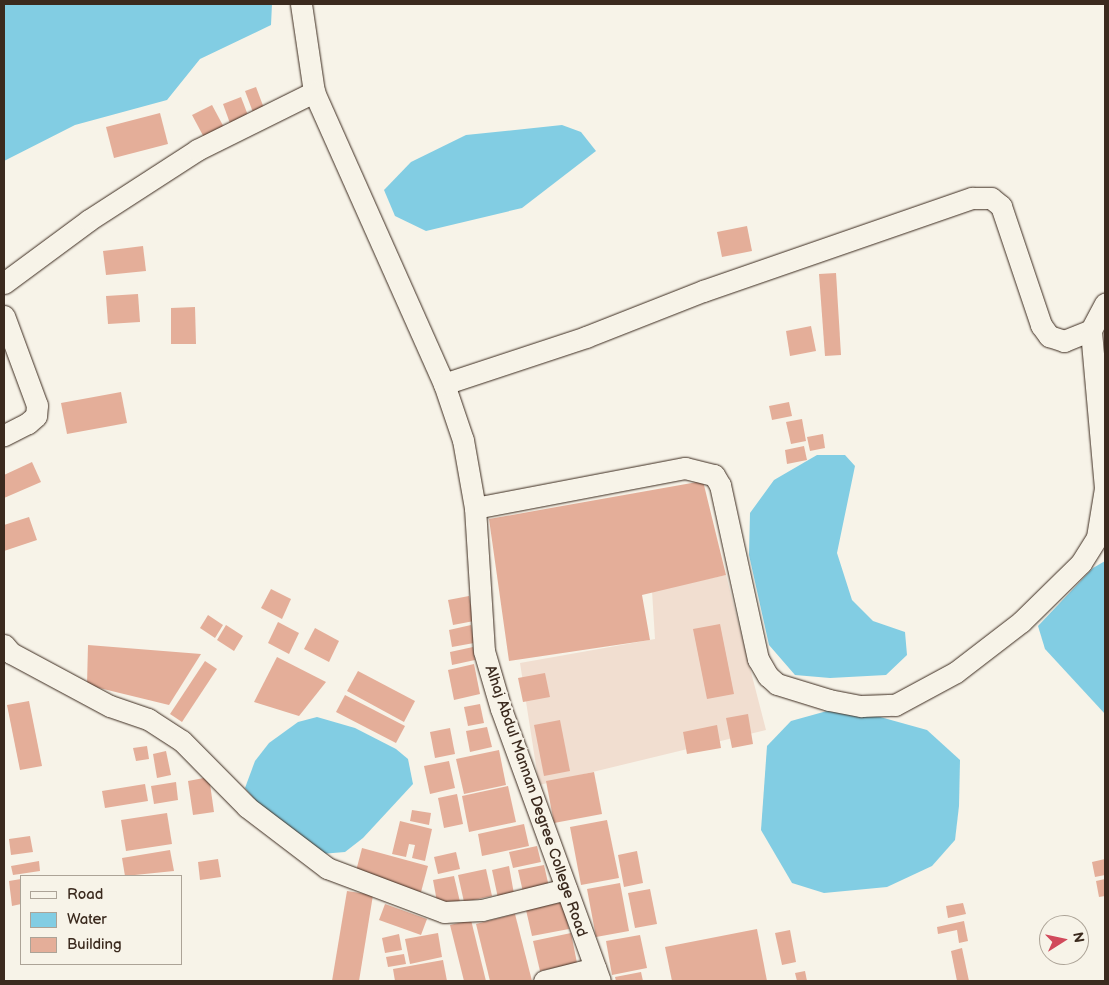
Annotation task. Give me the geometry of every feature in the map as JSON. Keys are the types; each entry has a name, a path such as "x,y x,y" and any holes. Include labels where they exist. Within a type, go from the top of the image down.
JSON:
{"street":[{"name":"Alhaj Abdul Mannan Degree College Road","path":"301,4 314,92 444,384 463,440 475,508 484,651 501,709 598,975"},
{"path":"4,283 89,220 197,150 314,92"},
{"path":"444,384 586,337 703,291 972,198 991,198 1001,206 1041,325 1049,336 1064,341 1091,330"},
{"path":"475,508 685,468 714,475 720,485 758,659 768,676 778,684 829,700 861,706 895,705 956,672 1021,622 1081,563 1097,537 1104,488 1091,330 1105,304"},
{"path":"4,316 37,405 36,416 28,423 4,435"},
{"path":"4,646 11,653 110,706 148,719 182,741 247,807 327,868 444,912 482,910 566,889"},
{"path":"544,981 598,975"}],"shaded area":[{"path":"726,575 766,730 539,785 520,663 655,639 652,591"}],"water":[{"path":"4,4 272,4 271,25 200,59 167,100 75,125 4,161"},
{"path":"562,125 581,132 596,151 522,208 426,231 395,216 384,190 411,162 466,135"},
{"path":"817,455 845,455 855,466 837,553 852,600 873,621 905,632 907,655 886,675 830,678 795,675 769,645 749,555 750,513 774,480"},
{"path":"1105,561 1105,714 1045,649 1038,626 1093,568"},
{"path":"827,711 873,715 927,730 960,760 959,806 955,840 932,866 887,887 824,893 792,883 761,830 767,746 791,721"},
{"path":"317,717 355,728 396,749 408,759 413,784 363,838 345,852 321,854 263,809 245,788 255,761 269,743 298,722"}],"building":[{"path":"256,87 265,111 254,115 245,91"},
{"path":"241,97 249,118 231,126 223,104"},
{"path":"212,105 227,133 207,143 192,115"},
{"path":"160,113 168,144 114,158 106,127"},
{"path":"747,226 752,251 722,257 717,232"},
{"path":"143,246 146,271 106,275 103,251"},
{"path":"836,273 841,355 825,356 819,274"},
{"path":"138,294 140,322 108,324 106,296"},
{"path":"195,307 196,344 171,344 171,308"},
{"path":"811,326 816,351 790,356 786,331"},
{"path":"121,392 127,423 67,434 61,403"},
{"path":"789,402 792,416 772,420 769,406"},
{"path":"802,419 806,441 791,444 786,422"},
{"path":"823,434 825,448 810,451 807,437"},
{"path":"804,446 807,460 787,464 785,450"},
{"path":"32,462 41,482 4,498 4,475"},
{"path":"703,481 726,575 642,595 650,640 509,661 489,519"},
{"path":"29,517 37,540 4,551 4,525"},
{"path":"271,589 291,599 282,619 261,608"},
{"path":"469,596 474,621 453,625 448,600"},
{"path":"208,615 223,625 215,638 200,628"},
{"path":"278,622 299,633 289,654 268,643"},
{"path":"720,624 734,694 707,699 693,629"},
{"path":"226,625 243,636 234,651 217,640"},
{"path":"471,625 474,643 452,647 449,630"},
{"path":"315,628 339,641 329,662 304,649"},
{"path":"88,645 201,654 169,705 87,685"},
{"path":"473,647 475,660 452,665 450,652"},
{"path":"277,657 326,682 299,716 254,702"},
{"path":"205,661 217,669 182,722 170,714"},
{"path":"474,664 480,694 454,700 448,670"},
{"path":"358,671 415,701 404,722 347,691"},
{"path":"545,673 550,697 523,702 518,678"},
{"path":"345,695 405,726 396,743 336,712"},
{"path":"29,701 42,766 20,770 7,705"},
{"path":"480,704 484,723 468,726 464,707"},
{"path":"748,714 753,744 732,748 726,718"},
{"path":"560,720 570,771 544,776 534,725"},
{"path":"717,725 721,748 687,754 683,732"},
{"path":"487,727 492,747 470,752 466,731"},
{"path":"450,728 455,754 435,758 430,732"},
{"path":"147,746 149,759 136,761 133,748"},
{"path":"499,750 506,785 464,794 456,759"},
{"path":"166,751 171,775 157,778 153,754"},
{"path":"449,761 455,788 430,794 424,766"},
{"path":"594,772 602,814 554,823 546,781"},
{"path":"209,777 214,812 193,815 188,781"},
{"path":"176,782 178,800 154,804 151,786"},
{"path":"145,784 148,801 105,808 102,791"},
{"path":"508,786 516,822 469,832 462,796"},
{"path":"457,794 463,824 444,828 438,798"},
{"path":"412,810 431,813 429,825 410,821"},
{"path":"167,813 172,844 126,851 121,820"},
{"path":"607,820 619,878 581,885 570,827"},
{"path":"400,821 432,829 425,861 412,858 415,845 409,844 406,857 392,854"},
{"path":"524,824 529,846 482,856 478,834"},
{"path":"30,836 33,852 11,855 9,839"},
{"path":"537,846 541,862 513,868 509,852"},
{"path":"362,848 428,866 421,892 355,875"},
{"path":"170,850 174,871 125,875 122,858"},
{"path":"637,851 643,883 624,887 618,855"},
{"path":"456,852 460,869 438,874 434,857"},
{"path":"218,859 221,877 200,880 198,862"},
{"path":"1105,859 1105,875 1095,877 1092,862"},
{"path":"39,861 40,871 13,875 11,866"},
{"path":"544,865 549,887 523,892 518,870"},
{"path":"509,866 514,894 498,898 492,870"},
{"path":"486,869 492,896 464,902 458,875"},
{"path":"454,876 460,902 438,907 433,880"},
{"path":"20,879 20,904 12,906 9,881"},
{"path":"1105,879 1105,896 1099,897 1096,881"},
{"path":"620,883 629,931 596,937 587,889"},
{"path":"650,889 657,924 635,928 628,893"},
{"path":"347,891 373,895 359,981 332,981"},
{"path":"563,902 569,929 532,936 526,910"},
{"path":"963,903 966,914 948,918 946,906"},
{"path":"385,904 427,919 421,935 379,920"},
{"path":"515,914 532,981 490,981 476,924"},
{"path":"471,920 486,981 464,981 450,925"},
{"path":"964,921 968,941 959,943 957,930 938,934 937,927"},
{"path":"757,929 767,981 672,981 665,947"},
{"path":"790,930 796,962 782,965 775,933"},
{"path":"438,933 442,957 410,964 405,939"},
{"path":"571,933 577,963 540,971 533,941"},
{"path":"399,934 402,950 385,953 382,938"},
{"path":"640,935 647,968 612,975 606,941"},
{"path":"962,948 969,981 957,981 951,951"},
{"path":"404,954 406,964 388,967 386,957"},
{"path":"443,960 447,981 395,981 393,969"},
{"path":"805,971 807,981 797,981 795,973"},
{"path":"641,972 643,981 616,981 615,977"}]}
